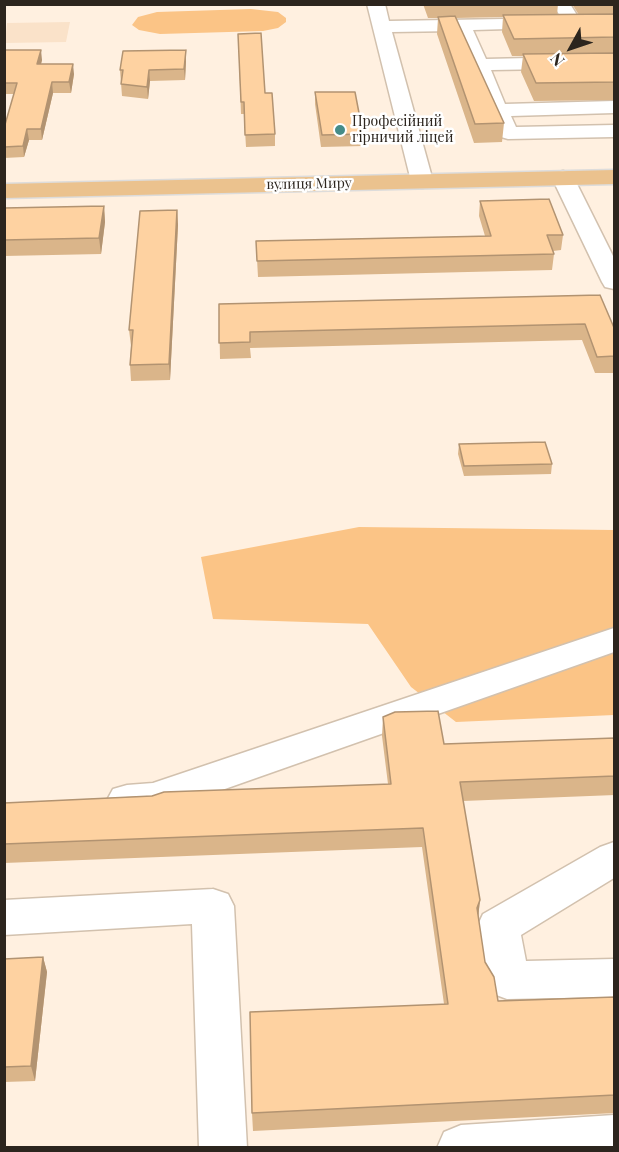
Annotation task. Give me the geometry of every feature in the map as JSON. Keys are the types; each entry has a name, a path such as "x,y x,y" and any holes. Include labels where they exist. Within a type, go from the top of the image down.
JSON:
{"main road":[{"name":"вулиця Миру","path":"4,191 615,177"}],"street":[{"path":"376,4 422,181"},
{"path":"561,4 573,23"},
{"path":"382,27 594,24"},
{"path":"462,26 508,133 615,130"},
{"path":"478,65 615,62"},
{"path":"498,110 615,107"},
{"path":"563,178 615,282"},
{"path":"96,801 154,798 615,640"},
{"path":"615,858 498,927 507,980 615,978"},
{"path":"4,918 213,906 223,1148"},
{"path":"461,1148 615,1138"}],"shaded area":[{"path":"251,9 278,12 286,18 286,22 278,28 263,31 160,34 139,30 132,25 138,17 157,12"},
{"path":"70,22 66,42 5,43 7,23"},
{"path":"359,527 614,530 614,715 456,722 411,687 368,624 213,619 201,557"}],"building":[{"path":"615,14 615,37 514,39 503,15"},
{"path":"455,16 504,123 475,124 438,17"},
{"path":"261,33 265,93 272,93 275,134 245,135 238,34"},
{"path":"4,50 41,50 37,64 73,64 69,82 52,82 41,129 27,129 23,146 4,147 4,128 17,83 4,83"},
{"path":"186,50 184,69 149,70 147,87 121,84 123,70 120,70 123,51"},
{"path":"615,53 615,82 536,83 523,54"},
{"path":"315,92 355,92 363,134 322,135"},
{"path":"549,199 563,235 547,235 554,254 257,261 256,241 491,236 480,201"},
{"path":"104,206 99,238 4,240 4,208"},
{"path":"177,210 169,364 130,365 133,330 129,330 140,211"},
{"path":"600,295 615,330 615,356 597,357 585,324 250,332 250,342 219,343 219,304"},
{"path":"545,442 552,464 464,466 459,444"},
{"path":"438,711 444,744 615,738 615,776 460,782 480,900 477,908 485,962 494,977 498,1001 615,997 615,1095 252,1113 250,1012 448,1004 423,828 4,844 4,803 152,796 164,792 391,784 383,717 395,712"},
{"path":"43,957 31,1066 4,1067 4,959"}],"place":[{"name":"Професійний гірничий ліцей","path":"340,130"}]}
